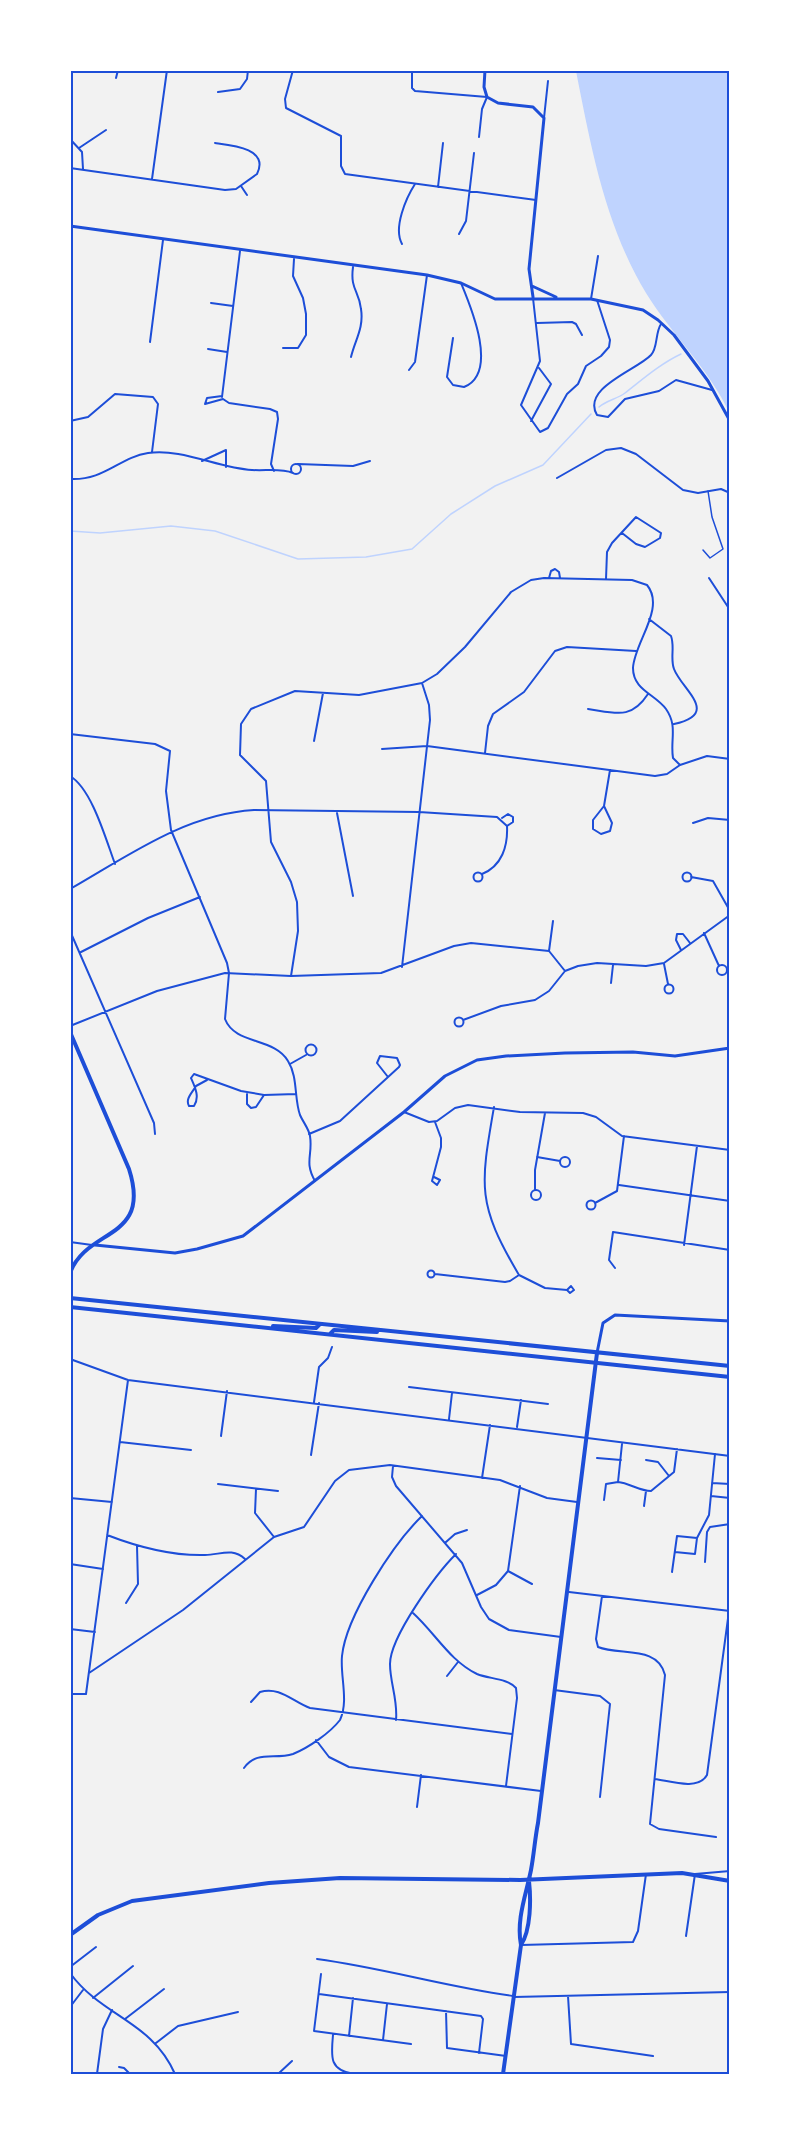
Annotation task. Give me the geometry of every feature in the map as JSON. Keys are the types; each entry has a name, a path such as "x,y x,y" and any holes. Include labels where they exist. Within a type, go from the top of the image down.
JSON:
{"main road":[{"path":"70,1032 123,1152 134,1185 133,1205 126,1220 80,1255 70,1273"},
{"path":"70,1298 729,1366"},
{"path":"70,1307 729,1377"},
{"path":"259,1327 287,1325 316,1328 320,1324"},
{"path":"330,1334 334,1330 362,1333 387,1331"},
{"path":"503,2074 521,1945 519,1935 524,1894 529,1880 597,1353"},
{"path":"70,1935 99,1915 123,1904 213,1889 340,1878 529,1880 695,1874 729,1881"}],"street":[{"path":"116,78 118,70"},
{"path":"152,179 167,70"},
{"path":"218,92 240,89 248,79 248,70"},
{"path":"293,70 285,99 286,108 341,135 342,171 349,176 536,200"},
{"path":"362,70 374,70"},
{"path":"412,70 412,88 415,91 487,97 498,103 533,107 544,118"},
{"path":"478,137 482,109 487,97 484,87 485,70"},
{"path":"548,81 529,269 537,323 538,368 520,402 537,430 546,431 567,394 578,384 586,366 608,350 610,340 597,300"},
{"path":"79,148 106,130"},
{"path":"70,139 83,156 83,169"},
{"path":"70,168 225,190 242,186 259,169 256,157 250,150 214,143"},
{"path":"438,187 443,143"},
{"path":"459,234 466,221 474,153"},
{"path":"402,244 399,234 404,205 415,184"},
{"path":"242,186 247,195"},
{"path":"70,226 294,259 427,275 460,283 495,299 533,297 591,299 637,307 662,322 708,381 729,422"},
{"path":"150,342 163,240"},
{"path":"223,398 226,352 240,251"},
{"path":"591,299 598,256"},
{"path":"283,348 298,348 306,335 305,303 293,276 294,259"},
{"path":"351,357 361,331 362,315 359,300 352,285 353,267"},
{"path":"409,369 415,362 427,275"},
{"path":"453,338 447,377 453,385 464,387 477,378 481,363 473,310 460,283"},
{"path":"531,285 558,298"},
{"path":"211,303 233,306"},
{"path":"537,323 572,322 576,324 582,335"},
{"path":"662,322 656,332 653,353 602,389 594,402 595,412 600,417 606,418 624,399 659,391 676,380 714,391"},
{"path":"70,323 70,330"},
{"path":"208,349 226,352"},
{"path":"531,421 551,384 538,368"},
{"path":"701,387 708,381"},
{"path":"70,421 88,417 115,394 156,399 158,406 152,453"},
{"path":"223,398 205,404 207,398 223,398 275,411 278,419 271,460 274,471"},
{"path":"557,478 606,450 621,448 633,452 683,490 721,489 729,493"},
{"path":"202,461 226,450 226,467"},
{"path":"70,479 102,474 133,458 152,453 178,455 226,467 293,473 309,464"},
{"path":"285,471 298,464 352,466 370,461"},
{"path":"298,464 301,470"},
{"path":"291,466 293,473"},
{"path":"606,579 607,552 622,533 636,517 660,531 661,535 648,546 642,547 622,533"},
{"path":"549,578 550,571 555,569 559,572 560,578"},
{"path":"291,976 298,931 297,902 291,882 271,842 266,781 240,755 241,728 245,715 255,707 287,693 359,695 422,683 437,674 465,647 505,597 526,582 549,578 636,581 647,585 653,596 650,618 636,651 634,678 664,707 673,724 672,755 680,765"},
{"path":"709,578 729,610"},
{"path":"650,618 671,636 674,669 696,704 696,712 692,718 673,724"},
{"path":"485,753 488,726 493,714 524,692 555,651 562,648 580,648 636,651"},
{"path":"402,967 430,710 422,683"},
{"path":"314,741 323,693"},
{"path":"588,710 629,712 639,707 648,693"},
{"path":"70,734 159,745 168,749 171,756 166,804 171,830 229,973 226,1023 238,1034 276,1047 290,1064 301,1116 309,1134 308,1164 315,1181"},
{"path":"382,748 427,746 662,776 680,765 708,756 729,759"},
{"path":"604,806 612,823 610,831 601,834 594,829 593,820 604,806 610,770"},
{"path":"70,776 81,785 90,802 115,864"},
{"path":"70,889 171,830 235,812 268,810 337,813 419,812 502,818 508,814 513,817 513,822 507,826"},
{"path":"337,813 352,896"},
{"path":"482,874 494,868 501,859 507,826 502,818"},
{"path":"693,823 708,818 729,820"},
{"path":"463,1020 501,1006 535,1000 549,992 565,971 587,964 646,966 664,963 729,913 713,881 692,877"},
{"path":"80,953 148,918 200,897"},
{"path":"549,951 553,921"},
{"path":"70,931 153,1123 155,1134"},
{"path":"703,933 719,966"},
{"path":"681,950 676,938 677,934 683,934 690,943"},
{"path":"70,1026 181,983 229,973 291,976 373,974 402,967 454,946 471,943 549,951 565,971"},
{"path":"664,963 668,984"},
{"path":"611,982 613,964"},
{"path":"70,1242 166,1253 231,1241 252,1231 458,1068 494,1057 599,1052 675,1056 729,1048"},
{"path":"290,1064 307,1054"},
{"path":"309,1134 340,1121 388,1077 400,1066 400,1061 396,1058 380,1056 377,1063 388,1077"},
{"path":"207,1080 195,1088 187,1102 190,1107 196,1102 195,1088 193,1074 247,1093 296,1094"},
{"path":"247,1093 247,1104 251,1108 256,1107 264,1095"},
{"path":"404,1112 421,1121 435,1122 459,1107 494,1107 515,1111 589,1114 624,1136 729,1150"},
{"path":"494,1107 483,1191 493,1228 519,1275 545,1288 567,1290"},
{"path":"535,1190 537,1157 545,1113"},
{"path":"434,1177 441,1138 435,1122"},
{"path":"595,1203 615,1194 624,1136"},
{"path":"684,1245 697,1146"},
{"path":"537,1157 560,1161"},
{"path":"618,1185 729,1202"},
{"path":"615,1268 609,1260 613,1232 684,1245 729,1250"},
{"path":"435,1274 505,1282 519,1275"},
{"path":"597,1353 600,1329 609,1317 633,1315 729,1322"},
{"path":"314,1402 319,1367 328,1358 332,1347"},
{"path":"70,1359 128,1380 729,1456"},
{"path":"70,1694 86,1694 128,1380"},
{"path":"409,1387 549,1404"},
{"path":"221,1437 227,1391"},
{"path":"449,1419 452,1393"},
{"path":"517,1429 521,1401"},
{"path":"311,1455 319,1403"},
{"path":"483,1478 490,1425"},
{"path":"120,1442 190,1450"},
{"path":"618,1482 622,1442"},
{"path":"604,1500 606,1484 618,1482 632,1484 651,1491 674,1472 677,1449"},
{"path":"675,1552 695,1554 697,1538 709,1515 716,1454"},
{"path":"597,1458 621,1460"},
{"path":"646,1460 658,1462 669,1476"},
{"path":"393,1466 392,1477 396,1486 456,1554 468,1572 485,1614 501,1627 561,1637"},
{"path":"89,1673 183,1610 273,1537 304,1527 339,1476 359,1468 393,1466 483,1478 520,1486 547,1498 578,1502"},
{"path":"712,1483 729,1484"},
{"path":"218,1484 278,1491"},
{"path":"477,1595 499,1582 508,1571 520,1486"},
{"path":"256,1489 255,1513 273,1537"},
{"path":"644,1506 646,1491"},
{"path":"711,1496 729,1498"},
{"path":"70,1498 112,1502"},
{"path":"244,1768 255,1758 293,1754 336,1725 343,1713 341,1660 349,1626 403,1535 422,1516"},
{"path":"705,1562 707,1532 710,1527 729,1524"},
{"path":"446,1543 455,1534 467,1530"},
{"path":"107,1535 137,1546 200,1555 232,1552 245,1559"},
{"path":"672,1572 677,1536 697,1538"},
{"path":"126,1603 138,1584 137,1546"},
{"path":"396,1720 391,1656 413,1613 439,1573 456,1554"},
{"path":"70,1564 103,1569"},
{"path":"508,1571 532,1584"},
{"path":"566,1591 729,1611 710,1763 702,1782 687,1784 655,1779"},
{"path":"602,1596 596,1639 598,1647 646,1655 661,1664 665,1675 650,1824 663,1829 716,1837"},
{"path":"413,1613 433,1632 458,1662 483,1676 514,1686 517,1696 506,1786"},
{"path":"70,1629 95,1632"},
{"path":"447,1676 458,1662"},
{"path":"554,1690 600,1696 609,1702 611,1712 600,1797"},
{"path":"251,1702 259,1693 268,1691 289,1696 310,1708 512,1734"},
{"path":"316,1740 329,1757 343,1765 541,1791"},
{"path":"417,1807 421,1775"},
{"path":"686,1936 695,1874 729,1871"},
{"path":"521,1945 604,1944 634,1941 646,1874"},
{"path":"70,1967 96,1947"},
{"path":"317,1959 361,1965 414,1979 438,1980 514,1996 729,1992"},
{"path":"93,1998 133,1966"},
{"path":"70,1973 83,1990 156,2043 175,2074"},
{"path":"321,1974 314,2031 411,2044"},
{"path":"125,2019 164,1989"},
{"path":"70,2007 83,1990"},
{"path":"319,1994 482,2017 479,2053"},
{"path":"568,1996 571,2044 653,2056"},
{"path":"349,2036 353,1998"},
{"path":"383,2040 387,2003"},
{"path":"97,2074 103,2029 112,2010"},
{"path":"446,2011 447,2048 506,2056"},
{"path":"156,2043 178,2026 238,2012"},
{"path":"333,2034 331,2059 336,2068 354,2074"},
{"path":"278,2074 292,2061"},
{"path":"119,2067 125,2068 130,2074"},
{"path":"435,2074 454,2074"}],"lane":[{"path":"703,550 710,558 723,549 712,517 708,491"}],"water":[{"path":"576,71 729,71 729,412 711,381 656,308 632,267 601,185"}],"waterway":[{"path":"599,407 622,395 659,367 681,354"},
{"path":"70,531 100,533 171,526 215,531 298,559 366,557 412,549 451,514 495,486 543,465 591,414"}]}
